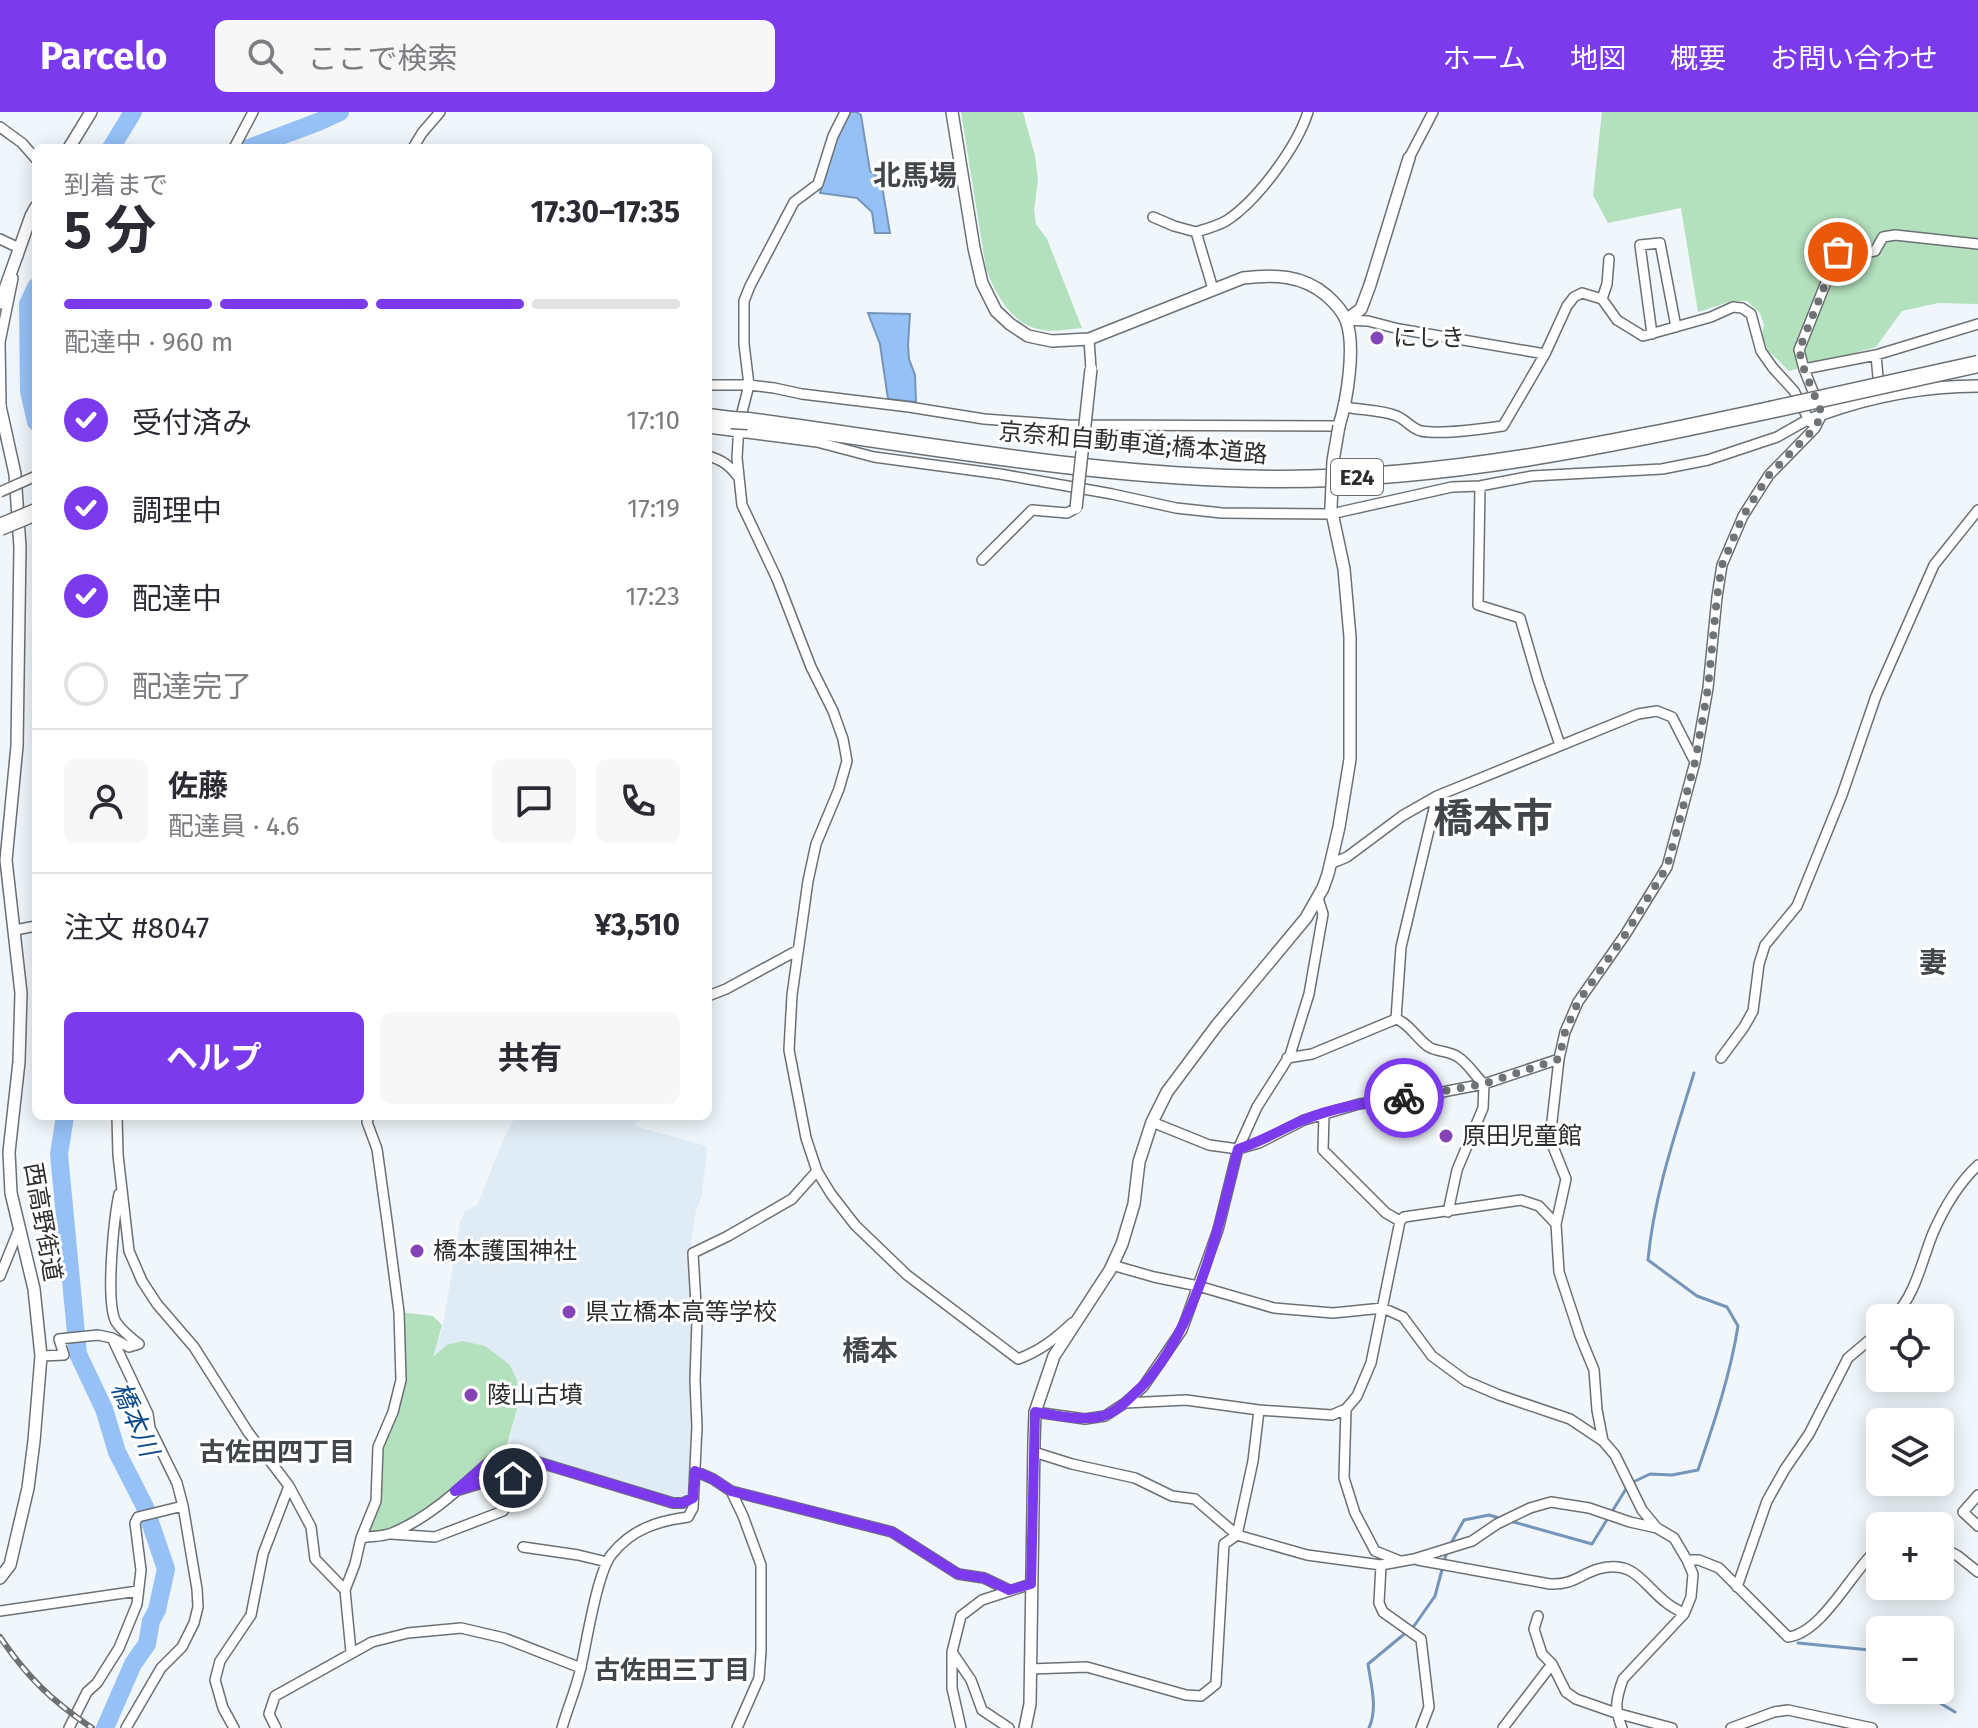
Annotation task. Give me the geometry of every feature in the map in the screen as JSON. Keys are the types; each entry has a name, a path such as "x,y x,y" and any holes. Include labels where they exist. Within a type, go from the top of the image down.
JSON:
{"highway":[{"name":"京奈和自動車道;橋本道路","path":"712,418 739,424 869,437 1059,465 1186,476 1276,479 1368,477 1539,457 1978,364"},
{"path":"0,527 32,514"}],"street":[{"path":"71,144 91,112"},
{"path":"236,144 253,112"},
{"path":"415,144 440,112"},
{"path":"845,112 833,136 818,184 794,202 744,301 744,344 749,385 739,424 742,505 833,711 847,761 816,844 792,995 789,1050 806,1138 817,1171 855,1225 907,1275 1016,1359 1037,1352 1054,1341 1083,1312"},
{"path":"952,112 982,283 996,311 1028,336 1052,341 1089,339 1243,278 1266,275 1289,276 1315,286 1334,303 1346,320 1350,346 1345,407 1333,461 1331,511 1344,569 1350,637 1350,759 1339,827 1323,888 1306,918 1208,1036 1167,1092 1152,1122 1139,1162 1134,1204 1122,1244 1054,1356 1035,1412 1030,1704 1025,1728"},
{"path":"1153,217 1196,232 1224,222 1248,203 1291,150 1308,112"},
{"path":"1346,320 1361,309 1379,261 1409,158 1433,112"},
{"path":"0,127 32,154"},
{"path":"0,303 32,217"},
{"path":"1196,232 1213,289"},
{"path":"1822,414 1799,350 1838,252 1846,249 1868,253 1875,251 1883,237 1895,235 1978,244"},
{"path":"0,239 19,248"},
{"path":"1652,334 1640,245 1660,243 1676,327"},
{"name":"西高野街道","path":"0,1578 10,1565 28,1488 41,1356 34,1289 11,1193 9,1152 19,1062 21,993 6,860 17,746 20,547 15,474 0,405 0,342 19,248"},
{"path":"1602,299 1609,259"},
{"path":"1345,407 1394,415 1421,431 1503,426 1545,354 1567,306 1582,293 1602,299 1617,320 1643,336 1711,317 1733,307 1747,310 1751,314 1761,351 1794,391 1811,424"},
{"path":"1346,320 1368,321 1545,354"},
{"path":"1804,369 1876,355 1978,324"},
{"path":"982,560 1032,510 1067,513 1076,508 1091,369 1089,339"},
{"path":"1876,355 1879,397"},
{"path":"712,385 749,385 984,419 1067,425 1339,426"},
{"path":"1603,1441 1594,1370 1559,1272 1556,1224 1566,1179 1550,1139 1559,1059 1565,1032 1578,1002 1667,867 1695,762 1708,688 1722,565 1743,516 1769,475 1822,414 1879,397 1952,386 1978,386"},
{"path":"712,427 739,424 874,457 1000,474 1176,508 1222,513 1331,511 1452,487 1480,486 1532,476 1662,469 1708,460 1811,424"},
{"path":"712,457 729,465 739,478"},
{"path":"0,492 32,478"},
{"path":"1480,486 1478,605 1520,618 1560,745"},
{"path":"1721,1058 1753,1011 1759,964 1765,945 1797,906 1842,795 1876,696 1934,565 1978,510"},
{"path":"1330,864 1347,857 1402,816 1437,796 1638,714 1657,711 1672,717 1695,762"},
{"path":"1396,1019 1401,947 1437,796"},
{"path":"1035,1412 1085,1419 1105,1416 1143,1387 1182,1330 1218,1230 1238,1149 1257,1107 1290,1055 1309,994 1323,914 1318,898"},
{"path":"15,930 32,927"},
{"path":"712,994 798,950"},
{"path":"1287,1058 1312,1054 1396,1019 1403,1021 1431,1049 1456,1055 1484,1084"},
{"path":"1152,1122 1209,1145 1238,1149 1259,1143 1304,1120 1359,1104 1484,1084 1559,1059"},
{"path":"1448,1212 1457,1170 1483,1108 1484,1084"},
{"path":"1324,1114 1323,1150 1386,1213 1400,1221"},
{"path":"117,1120 129,1251 142,1281 157,1304 194,1347 248,1432 289,1486 311,1527 315,1559 345,1590"},
{"path":"351,1652 345,1590 376,1501 378,1447 393,1412 401,1380 399,1312 377,1149 368,1120"},
{"path":"1903,1304 1949,1203 1978,1165"},
{"path":"562,1728 581,1668 594,1604 611,1554 638,1530 661,1521 688,1517 693,1508 697,1322 693,1253 792,1199 817,1171"},
{"path":"41,1356 64,1355 59,1339 98,1335 129,1347 139,1344 117,1324 113,1315 113,1228 121,1186"},
{"path":"1125,1403 1186,1400 1259,1410 1332,1415 1346,1409 1357,1396 1371,1363 1400,1221 1404,1217 1521,1200 1539,1206 1556,1224"},
{"path":"0,1276 19,1229"},
{"path":"1112,1265 1274,1308 1333,1313 1383,1308 1403,1317 1432,1356 1466,1381 1570,1419 1603,1441 1615,1455 1642,1510 1657,1528"},
{"path":"112,1338 177,1483 198,1607 182,1647 161,1668 126,1728"},
{"path":"1737,1587 1767,1501 1809,1434 1848,1358 1866,1343"},
{"path":"1346,1409 1344,1478 1355,1513 1375,1551 1401,1561"},
{"path":"1030,1669 1087,1667 1186,1695 1201,1696 1216,1684 1224,1544 1237,1535 1253,1461 1259,1410"},
{"path":"390,1534 420,1517 497,1455 505,1452 673,1503 683,1503 693,1498"},
{"path":"1034,1452 1135,1478 1172,1496 1195,1499 1237,1535 1307,1555 1381,1565 1414,1559 1472,1541 1497,1524 1551,1502 1589,1508 1657,1528 1674,1538 1687,1560 1693,1574 1691,1597 1684,1614 1623,1679 1616,1713 1622,1728"},
{"path":"695,1471 731,1491 892,1532 958,1574 984,1578 1009,1590"},
{"path":"361,1538 390,1534 435,1537 503,1511 520,1487 513,1478 495,1479 455,1491"},
{"path":"234,1728 223,1708 215,1680 220,1661 251,1615 263,1554 289,1486"},
{"path":"731,1491 761,1565 759,1678 737,1728"},
{"path":"1978,1495 1963,1512 1978,1526"},
{"path":"69,1728 87,1692 104,1673 119,1648 137,1604 141,1570 135,1523 138,1517 183,1506"},
{"path":"523,1547 607,1562"},
{"path":"1954,1554 1978,1572"},
{"path":"1687,1560 1699,1560 1719,1568 1788,1637 1798,1636 1826,1613 1866,1558"},
{"path":"1414,1559 1550,1584 1565,1584 1598,1570 1619,1566 1635,1572 1667,1603 1684,1614"},
{"path":"1381,1565 1379,1603 1383,1612 1421,1639 1429,1707 1421,1728"},
{"path":"961,1728 952,1688 952,1652 961,1616 982,1600 1031,1584"},
{"path":"0,1611 138,1591"},
{"path":"1538,1616 1534,1629 1542,1654 1552,1664 1566,1692 1576,1699 1616,1713 1672,1728"},
{"path":"276,1728 269,1714 275,1696 372,1642 408,1633 461,1628 504,1638 581,1668"},
{"path":"952,1652 971,1680 982,1710 1009,1728"},
{"path":"1503,1728 1552,1664"},
{"path":"1731,1728 1788,1710 1872,1728"}],"shaded area":[{"name":"県立橋本高等学校","path":"514,1120 640,1120 634,1126 707,1148 692,1249 687,1254 692,1298 692,1441 690,1494 681,1501 530,1456 508,1446 517,1409 432,1359 443,1325 460,1223 465,1211 478,1204"}],"green space":[{"path":"961,112 1023,112 1038,180 1034,210 1036,224 1047,239 1082,328 1049,331 1028,326 1012,313 999,296 986,268"},
{"path":"1602,112 1978,112 1978,304 1938,303 1902,311 1876,347 1789,371 1768,350 1762,336 1764,325 1760,313 1747,301 1732,301 1698,312 1681,208 1608,223 1593,195"},
{"path":"399,1312 433,1316 442,1325 433,1357 447,1345 462,1341 485,1346 509,1364 517,1380 517,1409 505,1452 390,1534 361,1538 376,1501 378,1447 400,1380"}],"water":[{"path":"848,112 861,115 870,171 879,178 882,186 890,233 875,233 872,212 857,198 820,193 834,144"},
{"path":"868,313 910,314 908,345 915,375 916,402 888,399 880,344"}],"waterway":[{"name":"橋本川","path":"113,144 133,112"},
{"path":"260,144 340,112"},
{"name":"橋本川","path":"32,296 28,304 29,391 32,404"},
{"path":"1510,1521 1592,1544 1629,1484 1650,1474 1672,1475 1698,1470 1716,1417 1738,1326 1727,1307 1697,1296 1648,1260 1660,1189 1694,1073"},
{"name":"橋本川","path":"64,1120 59,1154 78,1354 104,1409 117,1452 145,1507 166,1569 147,1644 133,1664 105,1728"},
{"path":"1450,1545 1464,1520 1489,1515 1499,1518"},
{"path":"1369,1728 1373,1704 1368,1664 1414,1626 1435,1596 1447,1551"},
{"path":"1798,1643 1866,1650"},
{"path":"1942,1704 1955,1712"}],"railway":[{"path":"0,1637 41,1687 92,1728"}],"way so far":[{"path":"1404,1098 1484,1084 1559,1059 1565,1032 1578,1002 1667,867 1695,762 1708,688 1722,565 1743,516 1769,475 1815,428 1822,414 1799,350 1838,252"}],"place":[{"name":"にしき","path":"1377,338"},
{"name":"原田児童館","path":"1446,1136"},
{"name":"橋本護国神社","path":"417,1251"},
{"name":"県立橋本高等学校","path":"569,1312"},
{"name":"陵山古墳","path":"471,1395"}],"district":[{"name":"北馬場","path":"915,175"},
{"name":"橋本市","path":"1493,818"},
{"name":"妻","path":"1933,962"},
{"name":"橋本","path":"870,1350"},
{"name":"古佐田四丁目","path":"277,1452"},
{"name":"古佐田三丁目","path":"672,1670"}],"route":[{"path":"513,1478 495,1479 455,1491 497,1455 505,1452 673,1503 683,1503 693,1498 695,1471 731,1491 892,1532 958,1574 984,1578 1009,1590 1031,1584 1035,1412 1085,1419 1105,1416 1125,1403 1156,1371 1182,1330 1218,1230 1238,1149 1259,1143 1304,1120 1359,1104 1404,1098"}]}
